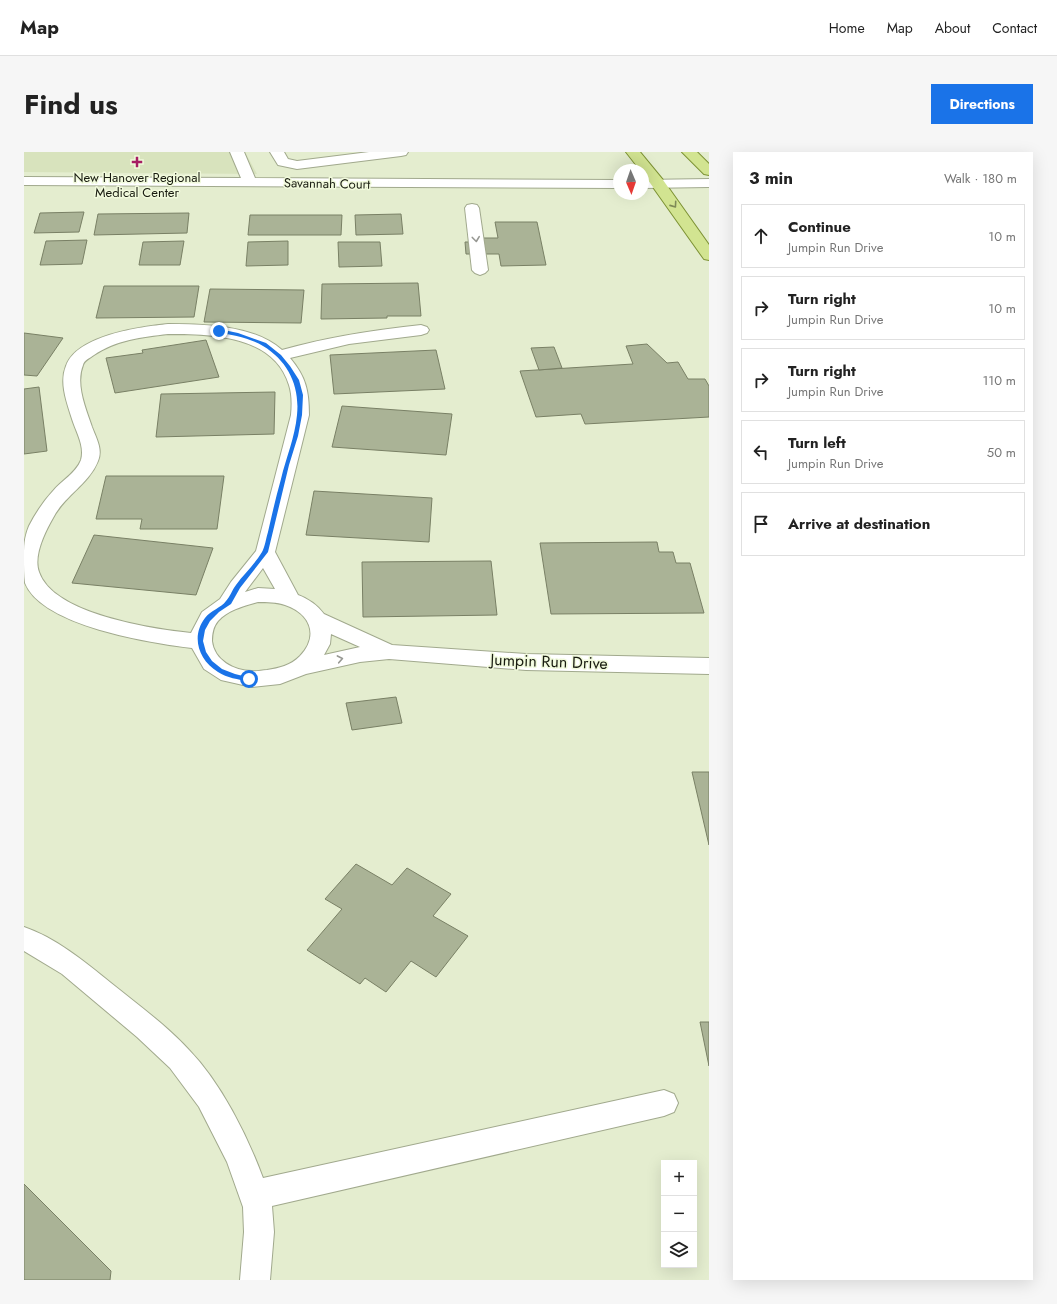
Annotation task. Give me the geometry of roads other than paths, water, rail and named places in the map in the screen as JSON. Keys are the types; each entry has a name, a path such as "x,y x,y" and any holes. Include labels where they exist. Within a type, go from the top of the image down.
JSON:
{"main road":[{"path":"633,152 658,183 709,256"},
{"path":"689,152 709,171"}],"street":[{"path":"237,152 250,182"},
{"path":"277,152 283,162 296,165 401,152"},
{"name":"Savannah Court","path":"30,181 613,184"},
{"path":"649,184 709,183"},
{"path":"472,208 480,270"},
{"name":"Jumpin Run Drive","path":"200,641 173,639 135,632 80,615 61,606 42,593 33,581 29,572 29,559 40,526 47,511 61,493 87,466 92,454 72,384 73,369 77,360 94,346 107,340 128,334 166,330 206,329 236,334 264,344 279,356 297,380 300,395 300,415 265,552 238,587 228,603"},
{"path":"279,356 304,348 350,338 421,330"},
{"path":"265,552 290,599"},
{"name":"Jumpin Run Drive","path":"301,667 316,653 321,642 321,631 317,619 310,611 290,599 258,595 242,598 228,603 216,610 207,620 202,630 200,641 203,652 209,662 220,670 234,676 249,679 266,679 282,676 301,667 360,655 388,652 526,662 709,666"},
{"name":"Jumpin Run Drive","path":"317,619 388,652"},
{"path":"24,938 71,966 147,1028 180,1059 209,1098 240,1156 258,1207 259,1232 255,1280"},
{"path":"254,1195 664,1103"}],"place":[{"name":"New Hanover Regional Medical Center","path":"137,162"}]}
